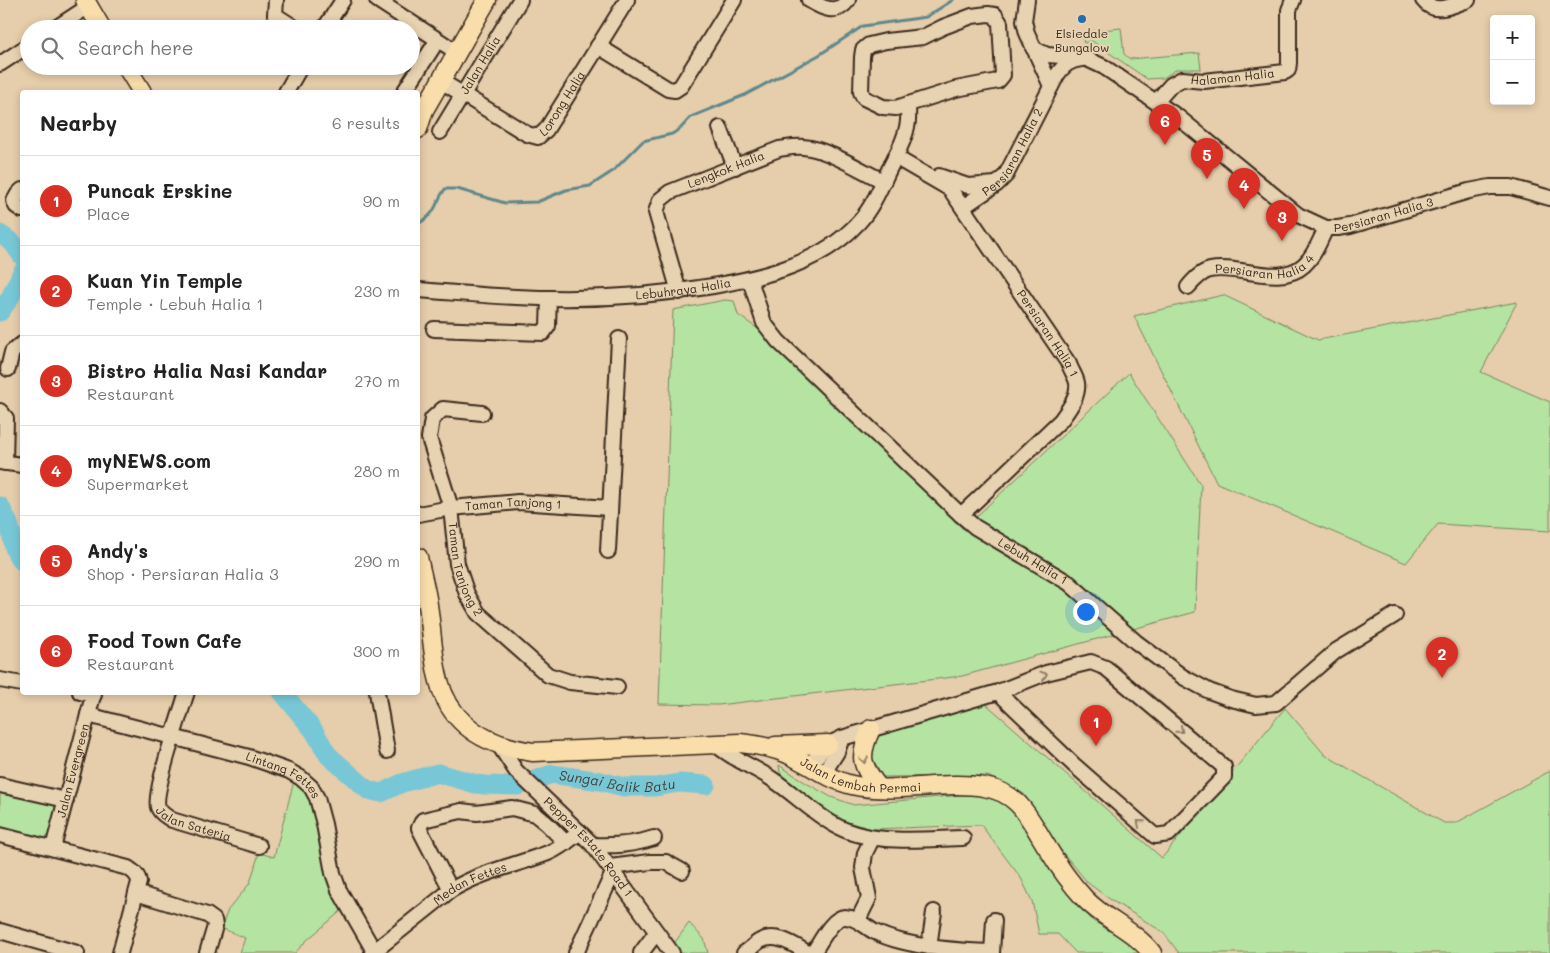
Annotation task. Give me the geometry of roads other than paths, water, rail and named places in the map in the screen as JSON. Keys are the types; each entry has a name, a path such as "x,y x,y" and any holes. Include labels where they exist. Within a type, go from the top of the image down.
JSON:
{"main road":[{"path":"421,113 458,53 487,0"},
{"path":"87,3 97,20"},
{"path":"132,75 141,90"},
{"name":"Jalan Lembah Permai","path":"420,565 426,589 435,659 442,691 460,720 475,732 499,745 517,750 541,752 740,743 765,746 793,756 816,770 851,785 879,788 971,785 986,787 1018,802 1029,816 1048,850 1084,897 1106,917 1134,935 1152,953"},
{"path":"871,729 865,742 862,756 863,764 879,788"},
{"path":"765,746 835,741"}],"street":[{"path":"276,0 276,15 284,20"},
{"path":"330,20 344,0"},
{"path":"377,0 407,20"},
{"name":"Jalan Halia","path":"440,132 520,0"},
{"name":"Lorong Halia","path":"441,81 528,134 538,137 546,130 627,0"},
{"path":"598,46 668,89 675,90 681,86 734,0"},
{"path":"809,0 827,10 840,8 848,0"},
{"path":"1027,0 1024,21 1028,38 1051,86"},
{"name":"Halaman Halia","path":"1156,102 1171,85 1182,79 1204,81 1282,73 1288,70 1289,10 1293,0"},
{"path":"1423,0 1428,6 1439,9 1468,0"},
{"path":"65,20 87,3"},
{"path":"988,14 995,16 1000,23 1003,69 1001,79 956,89 908,104 896,108 883,106 864,98 861,92 860,72 864,50 869,45 886,41 923,37 972,16 988,14"},
{"path":"420,29 458,53"},
{"path":"420,68 438,41"},
{"path":"1033,48 1047,55 1087,59"},
{"path":"0,64 20,52"},
{"name":"Persiaran Halia 2","path":"963,207 997,184 1010,169 1051,86 1066,64 1072,61 1087,59"},
{"name":"Persiaran Halia 3","path":"1087,59 1104,67 1191,127 1298,215 1326,228 1350,226 1469,191 1490,187 1511,187 1550,198"},
{"path":"287,90 296,75"},
{"path":"405,90 415,75"},
{"name":"Lebuhraya Halia","path":"420,290 549,298 645,295 679,292 750,280 798,263 832,245 860,221 884,181 906,132 908,104"},
{"path":"720,128 735,167"},
{"name":"Lengkok Halia","path":"679,292 656,218 657,206 664,196 670,192 779,149 804,147 823,152 884,181"},
{"name":"Persiaran Halia 1","path":"895,157 950,189 1069,364 1077,383 1076,395 1070,408 1061,420 961,515"},
{"path":"924,173 946,177 968,186 997,184"},
{"path":"20,193 14,201 16,206 20,209"},
{"name":"Persiaran Halia 4","path":"1188,287 1199,276 1210,270 1273,274 1291,273 1311,258 1326,228"},
{"name":"Lebuh Halia 1","path":"750,280 764,324 778,340 961,515 975,527 1069,583 1136,642 1183,677 1209,691 1256,705 1276,702 1336,651 1395,615"},
{"path":"434,329 543,333 548,326 549,298"},
{"path":"608,551 619,339"},
{"path":"8,369 12,352 20,346"},
{"name":"Taman Tanjong 2","path":"482,413 443,409 432,419 429,438 451,508 457,564 467,594 478,613 548,675 570,682 617,687"},
{"path":"0,411 6,418 2,462 20,465"},
{"name":"Taman Tanjong 1","path":"420,514 451,508 518,502 610,508"},
{"path":"816,770 820,751 835,741 998,692 1046,673 1091,662 1106,668 1224,767 1224,777 1169,834 1155,836 1074,765 998,692"},
{"path":"0,680 20,684"},
{"name":"Jalan Evergreen","path":"53,848 88,715 89,695"},
{"name":"Jalan Sateria","path":"185,695 157,798 158,808 172,820 259,846"},
{"path":"378,695 387,751"},
{"name":"Lintang Fettes","path":"88,715 249,757 283,768 301,778 311,787 317,798 333,873 373,952"},
{"path":"714,743 726,754 773,780 835,826 872,838 964,838"},
{"name":"Pepper Estate Road 1","path":"499,745 516,771 593,845 672,953"},
{"path":"0,784 66,800"},
{"path":"451,890 419,828 423,820 462,811 477,813 512,808 535,814 566,843"},
{"name":"Medan Fettes","path":"373,952 451,890 474,877 549,853 580,832"},
{"path":"0,835 128,868 138,877 139,882 120,953"},
{"path":"593,845 620,846 638,844 654,838"},
{"path":"858,920 869,898 863,868 865,853 872,838"},
{"path":"576,953 612,870 650,862 666,862 682,871"},
{"path":"136,893 207,915 214,920 215,926 207,953"},
{"path":"929,947 934,912"},
{"path":"813,953 835,920 845,917 858,920 876,933 900,941 929,947 992,952 994,920"},
{"path":"0,931 77,953"},
{"path":"641,953 656,933"},
{"path":"744,953 762,940 769,938 779,938 808,953"}],"waterway":[{"path":"420,223 432,212 445,189 457,189 505,203 537,202 566,190 590,186 613,171 643,141 672,134 680,129 691,117 745,95 819,55 863,26 926,17 953,0"},
{"name":"Sungai Balik Batu","path":"0,234 13,243 20,253"},
{"name":"Sungai Balik Batu","path":"0,312 10,298 20,276"},
{"name":"Sungai Balik Batu","path":"0,506 9,524 16,554 20,559"},
{"name":"Sungai Balik Batu","path":"284,695 314,731 328,755 368,790 381,793 402,783 438,773 486,785 517,786 552,774 600,781 624,787 655,787 679,783 706,785"}],"place":[{"name":"Elsiedale Bungalow","path":"1082,19"},
{"name":"Food Town Cafe","path":"1165,145"},
{"name":"Andy's","path":"1207,179"},
{"name":"myNEWS.com","path":"1244,209"},
{"name":"Bistro Halia Nasi Kandar","path":"1282,241"},
{"name":"Kuan Yin Temple","path":"1442,678"},
{"name":"Puncak Erskine","path":"1096,746"}]}
